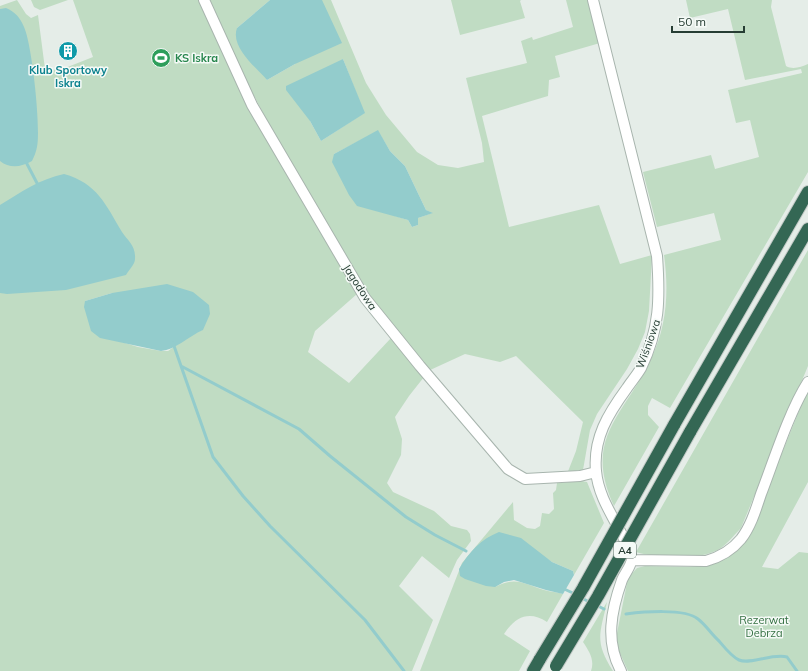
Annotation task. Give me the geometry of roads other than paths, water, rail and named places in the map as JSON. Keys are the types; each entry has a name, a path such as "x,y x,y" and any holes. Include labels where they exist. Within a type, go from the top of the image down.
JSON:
{"highway":[{"name":"A4","path":"533,671 583,588 674,425 808,192"},
{"name":"A4","path":"555,669 808,229"}],"street":[{"name":"Jagodowa","path":"204,0 252,105 301,190 365,298 420,366 508,469 525,480 580,476 596,472"},
{"name":"Wiśniowa","path":"593,0 657,256 659,289 658,315 652,340 640,369 609,412 601,430 595,451 596,472 602,495 633,560"},
{"path":"622,671 614,654 610,632 612,617 620,588 633,560 706,561 717,558 731,549 742,538 752,517 779,446 808,382"}],"water":[{"path":"270,0 322,0 342,43 295,64 267,80 245,56 237,42 236,35 237,28"},
{"path":"6,8 15,13 21,20 27,36 33,67 37,105 38,137 36,153 32,161 24,165 16,166 4,164 0,161 0,9"},
{"path":"343,59 365,113 321,141 310,121 286,90 286,86"},
{"path":"378,130 390,151 405,166 426,210 433,213 418,218 418,225 412,227 408,220 357,206 349,195 332,162 334,154"},
{"path":"64,174 85,183 99,196 133,247 135,261 133,265 126,275 66,290 7,294 0,293 0,205 47,179"},
{"path":"167,284 193,292 209,305 210,314 203,330 172,348 161,351 100,338 91,331 84,307 85,301 112,293"},
{"path":"499,532 521,538 552,562 573,571 574,575 563,594 514,580 504,582 495,587 486,586 460,576 459,569 471,552 481,542"}],"waterway":[{"path":"26,162 38,185"},
{"path":"173,343 181,366 299,429 406,517 435,535 466,551"},
{"path":"181,366 213,457 243,496 270,526 365,620 404,671"},
{"path":"562,588 575,594"},
{"path":"580,597 591,603"},
{"path":"596,605 604,609"},
{"path":"626,614 642,612 684,613 701,621 728,652 739,660 749,661 775,656 787,657 797,671"}],"place":[{"name":"Klub Sportowy Iskra","path":"68,51"},
{"name":"KS Iskra","path":"161,58"}],"park label":[{"name":"Rezerwat Debrza","path":"764,626"}]}
